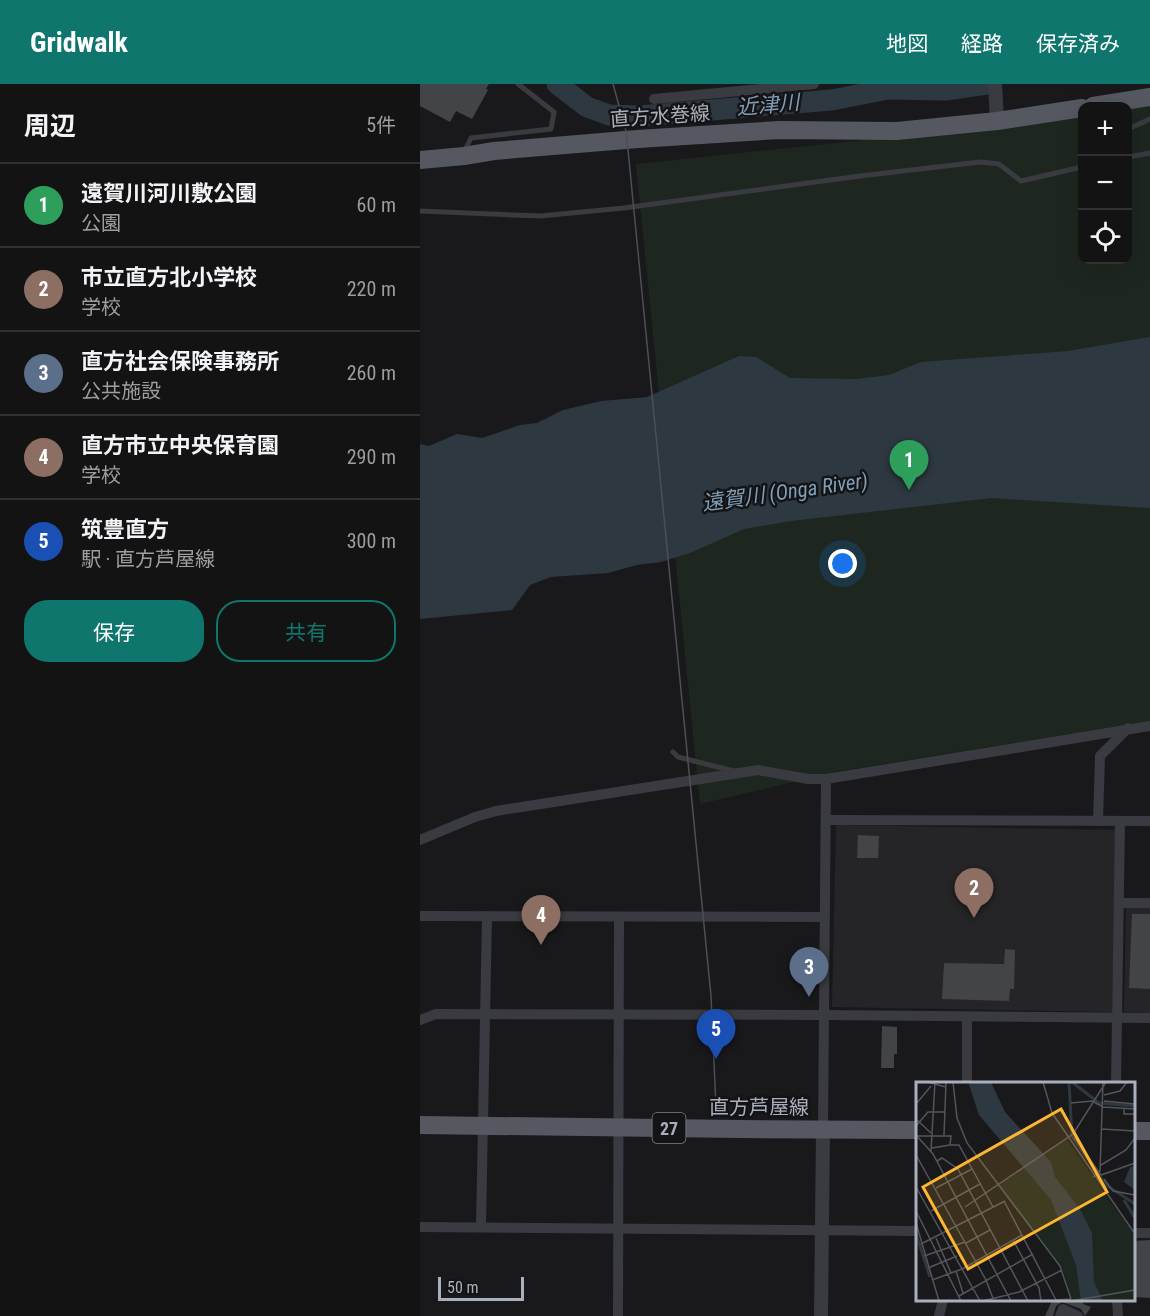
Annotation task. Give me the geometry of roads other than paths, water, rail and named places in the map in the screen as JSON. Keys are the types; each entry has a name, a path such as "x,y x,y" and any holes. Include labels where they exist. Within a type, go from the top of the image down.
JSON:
{"main road":[{"path":"1118,102 1150,97"},
{"name":"直方水巻線","path":"420,160 462,157 494,151 779,130 897,131 997,121 1078,109"},
{"name":"直方芦屋線","path":"420,1125 916,1130"}],"street":[{"path":"654,99 814,84"},
{"path":"994,84 997,121"},
{"path":"420,840 496,811 758,770 808,779 826,779 1150,726"},
{"path":"1098,821 1100,756 1128,728"},
{"path":"821,1316 826,779"},
{"path":"826,820 1150,821"},
{"path":"1116,1082 1120,821"},
{"path":"1119,903 1150,903"},
{"path":"420,916 824,917"},
{"path":"482,1226 487,916"},
{"path":"618,1316 619,917"},
{"path":"420,1020 436,1014 1150,1018"},
{"path":"967,1017 967,1082"},
{"path":"420,1227 916,1231"},
{"path":"939,1316 943,1301"},
{"path":"1117,1301 1118,1316"},
{"path":"1060,1316 1063,1309 1078,1316"}],"lane":[{"path":"462,157 471,138 551,129 554,112 518,84"},
{"path":"1132,127 1150,119"},
{"path":"1132,157 1150,153"},
{"path":"420,211 540,216 624,208 848,177 980,162 999,164 1021,181 1078,167"},
{"path":"673,752 678,757 742,773"}],"water":[{"name":"遠賀川 (Onga River)","path":"1150,337 1150,508 992,498 791,521 744,529 690,553 661,562 637,565 608,573 551,577 530,585 512,610 420,619 420,444 429,446 457,434 482,438 520,425 537,423 563,410 601,401 647,397 739,356 756,357 790,378 856,379 889,375 921,362 1068,351"}],"waterway":[{"name":"近津川","path":"557,84 587,107 609,115 639,116 832,100 888,89 945,90 987,84"}],"tram line":[{"path":"613,84 626,131 628,150 711,996 716,1107"}],"place":[{"name":"遠賀川河川敷公園","path":"909,490"},
{"name":"市立直方北小学校","path":"974,918"},
{"name":"直方市立中央保育園","path":"541,945"},
{"name":"直方社会保険事務所","path":"809,997"},
{"name":"筑豊直方","path":"716,1059"}]}
